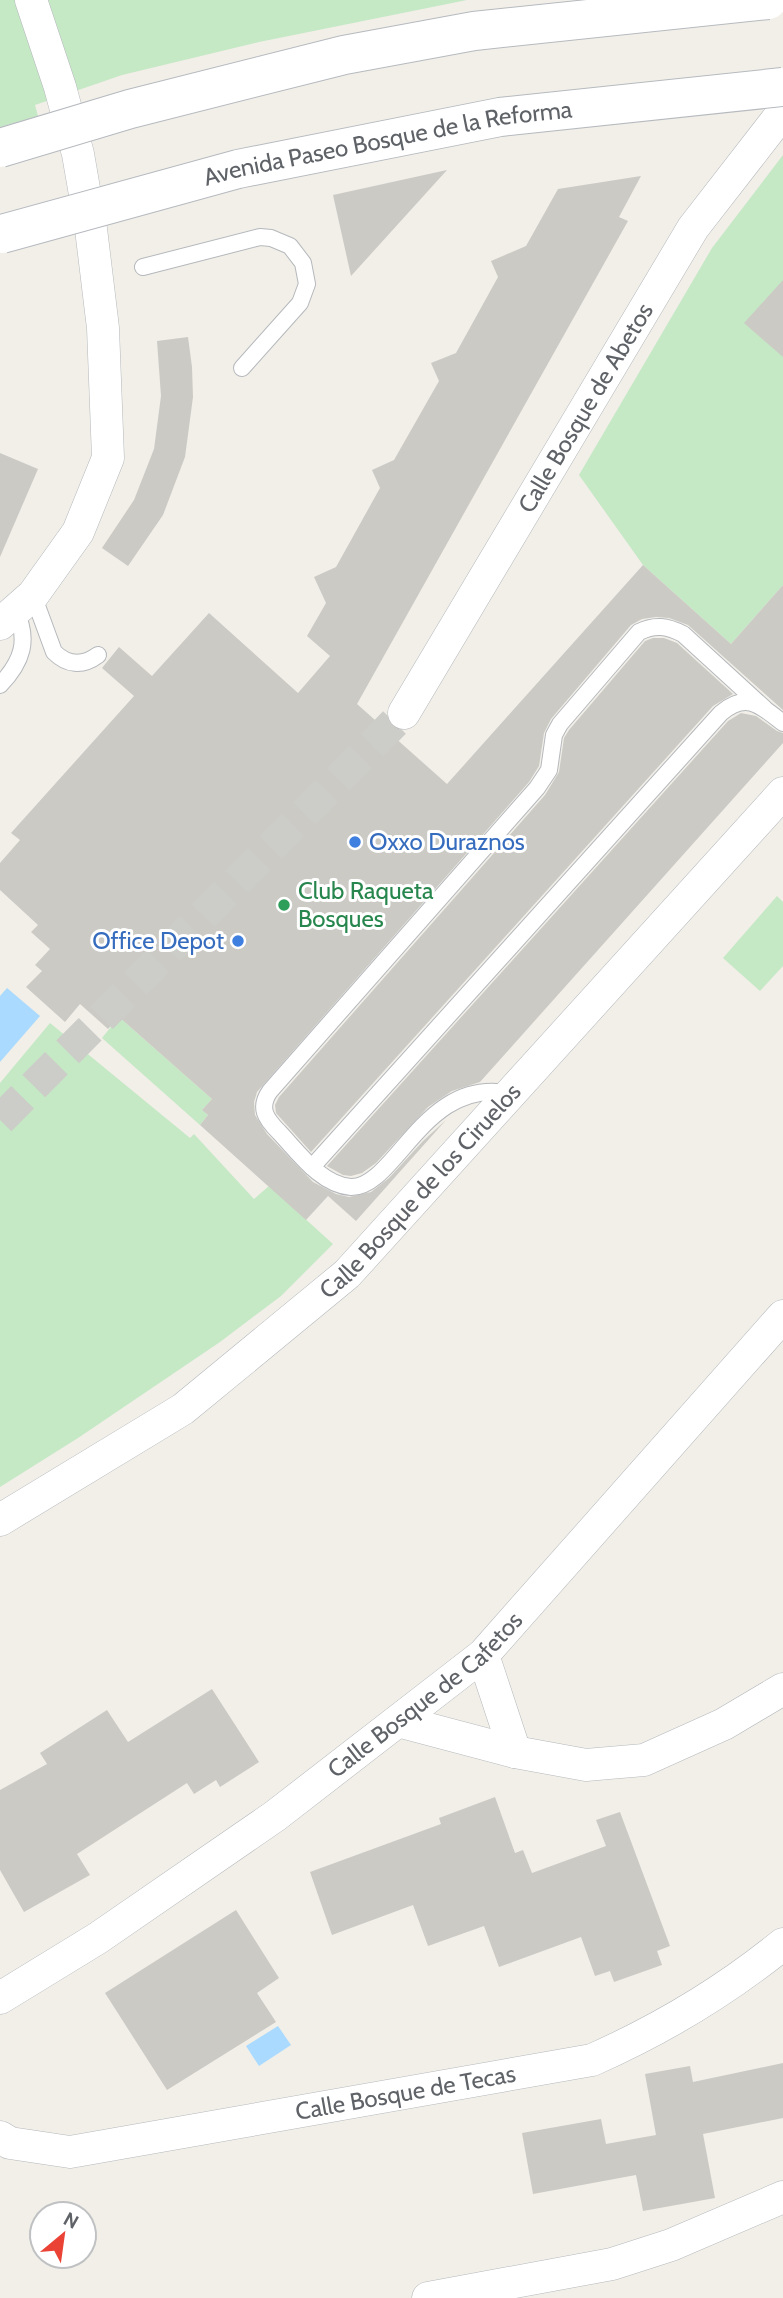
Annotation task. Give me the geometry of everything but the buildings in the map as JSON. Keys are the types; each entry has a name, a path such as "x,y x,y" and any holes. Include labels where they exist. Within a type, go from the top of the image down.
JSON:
{"main road":[{"path":"0,148 130,109 344,55 474,31 768,0"},
{"name":"Avenida Paseo Bosque de la Reforma","path":"2,234 238,169 500,117 783,87"}],"street":[{"path":"16,610 78,532 108,458 103,328 91,229 71,127 31,0"},
{"name":"Calle Bosque de Abetos","path":"404,713 693,228 783,112"},
{"name":"Calle Bosque de los Ciruelos","path":"0,1520 183,1409 347,1274 783,793"},
{"name":"Calle Bosque de Cafetos","path":"0,1998 98,1938 264,1824 483,1655 783,1316"},
{"path":"483,1655 515,1752"},
{"path":"398,1721 515,1752 586,1765 644,1760 724,1724 783,1689"},
{"name":"Calle Bosque de Tecas","path":"0,2137 10,2143 70,2152 592,2060 667,2024 703,2003 783,1944"},
{"path":"428,2298 612,2264 671,2245 783,2197"}],"lane":[{"path":"143,267 260,237 271,238 290,246 298,254 303,263 307,284 300,303 242,368"},
{"path":"16,610 60,658 76,664 98,655"},
{"path":"0,685 17,665 24,643 16,610"},
{"path":"511,1094 499,1091 481,1092 447,1106 421,1126 374,1177 359,1186 349,1187 335,1182 312,1167 263,1111 265,1098 537,788 549,770 554,735 560,724 632,638 648,628 666,626 683,634 783,723"},
{"path":"312,1167 721,713 730,705 749,701 764,708"}],"green space":[{"path":"0,0 467,0 259,42 122,75 35,105 38,116 0,127"},
{"path":"783,155 783,585 731,644 643,565 579,475 712,248"},
{"path":"777,896 783,902 783,966 760,991 723,958"},
{"path":"119,1017 212,1099 202,1110 208,1115 200,1125 102,1038"},
{"path":"50,1023 190,1138 194,1134 254,1199 269,1186 333,1244 281,1296 220,1342 0,1487 0,1083"}],"water":[{"path":"7,988 40,1016 0,1062 0,996"},
{"path":"278,2026 291,2045 259,2066 246,2046"}],"tunnel":[{"path":"0,1120 404,713"}],"place":[{"name":"Oxxo Duraznos","path":"355,842"},
{"name":"Club Raqueta Bosques","path":"284,905"},
{"name":"Office Depot","path":"238,941"}]}
